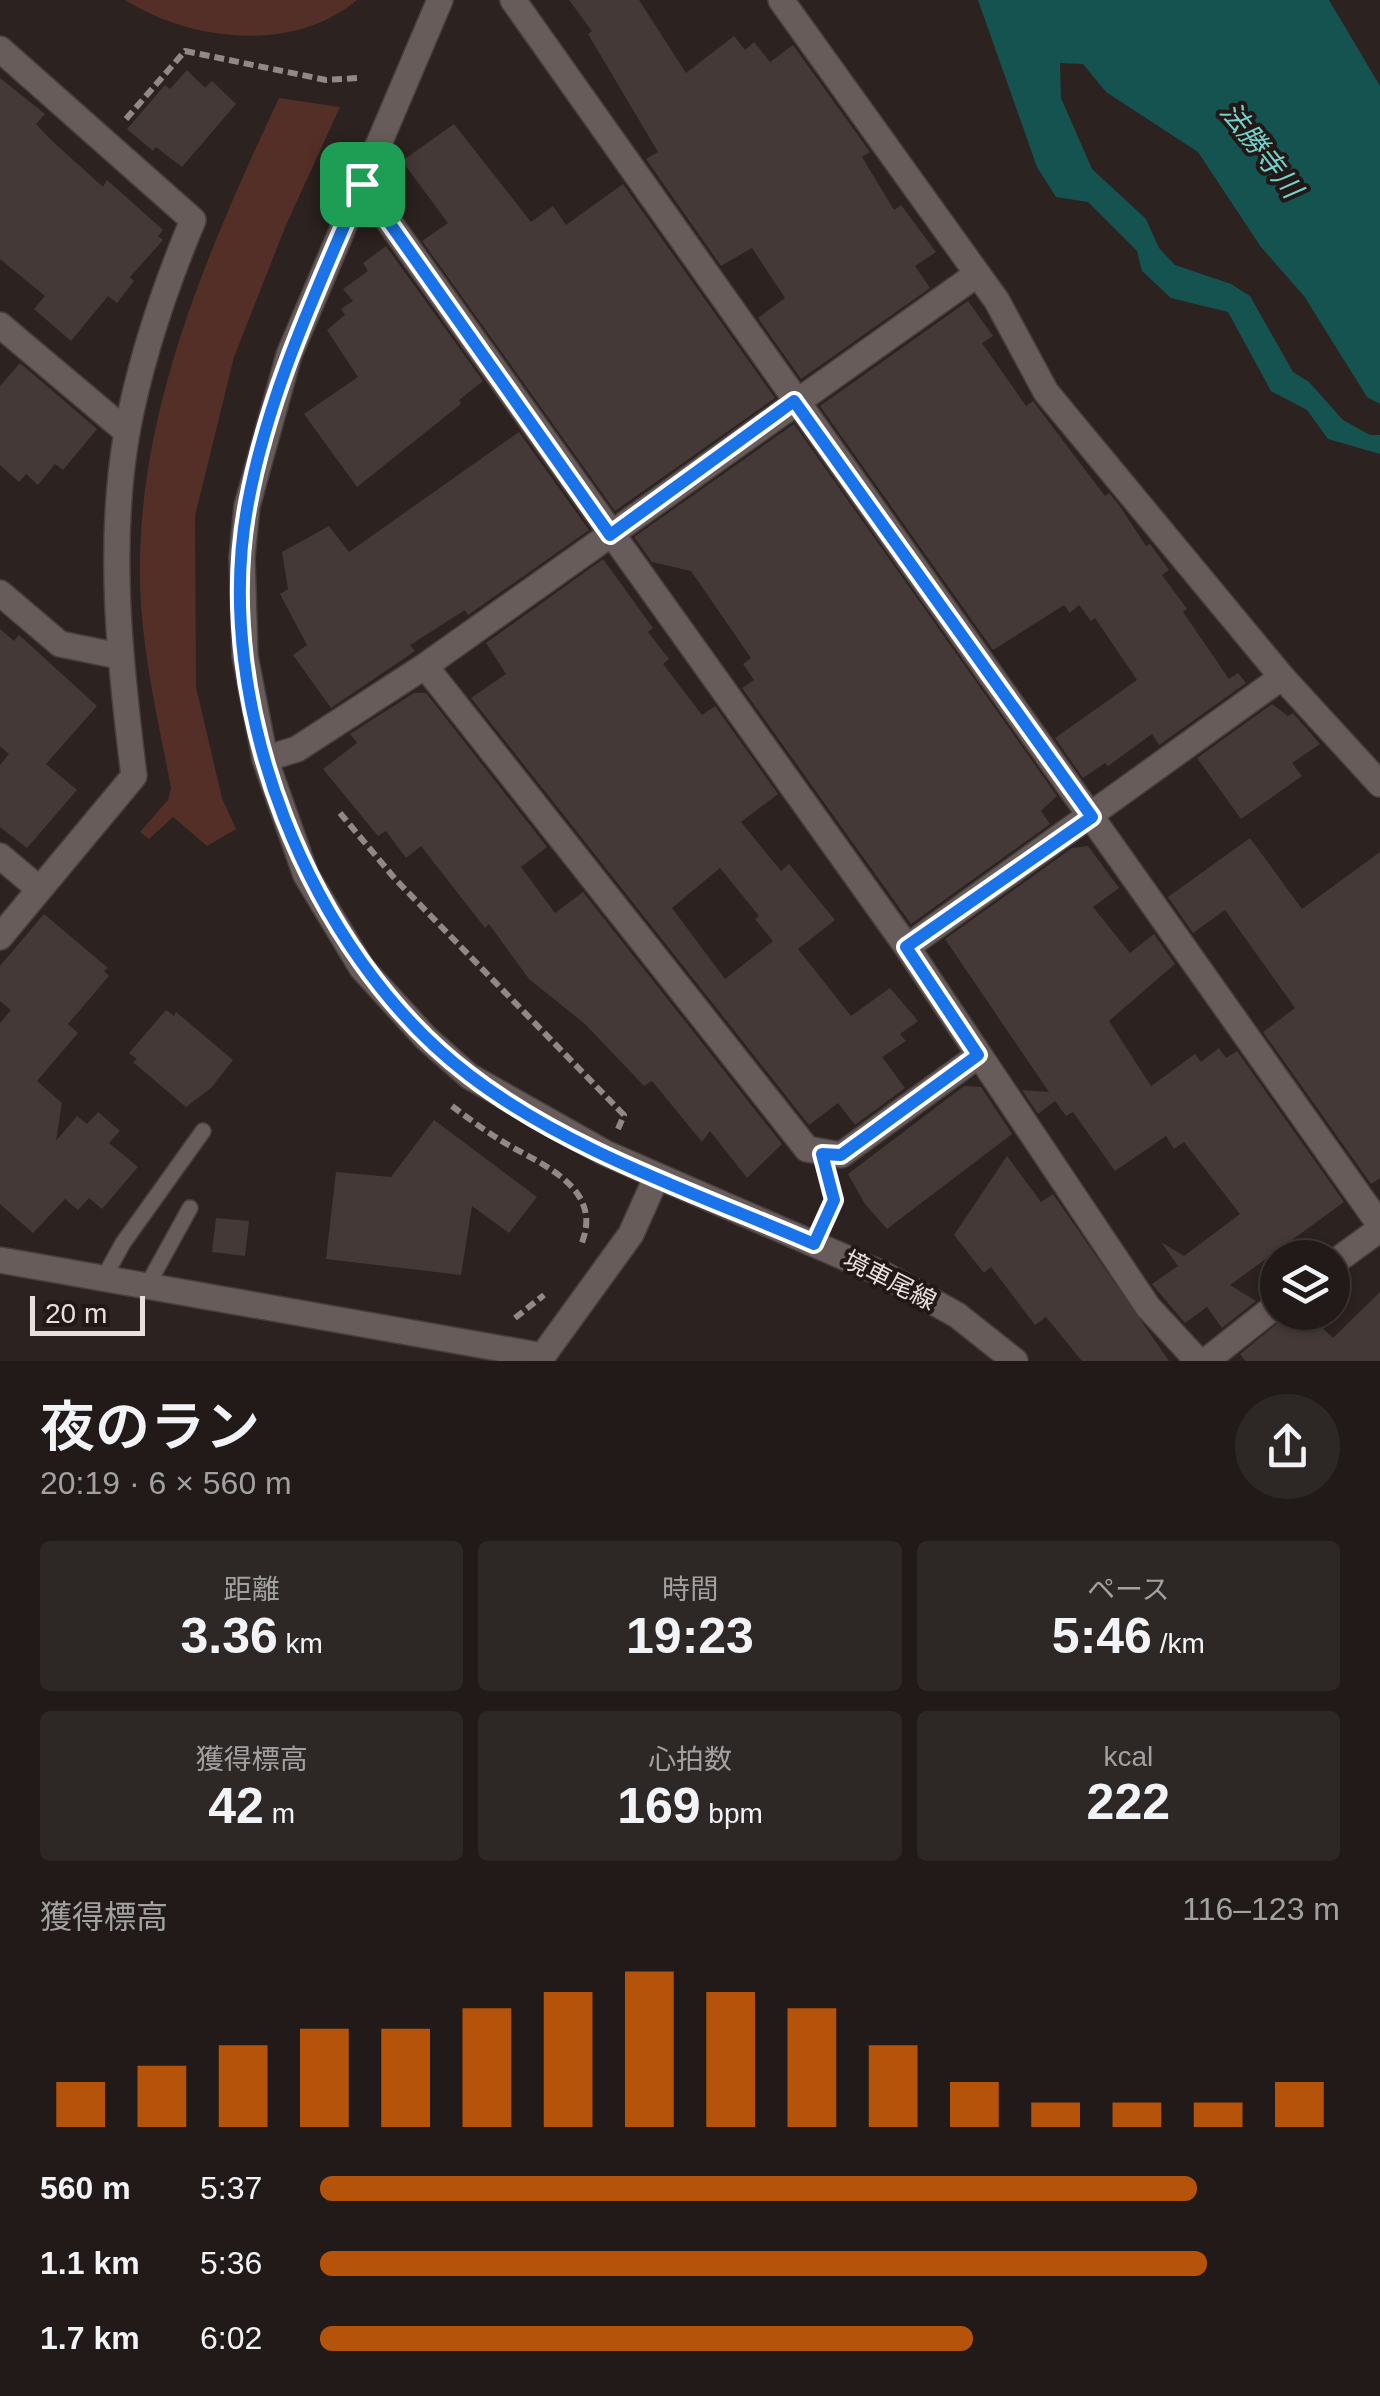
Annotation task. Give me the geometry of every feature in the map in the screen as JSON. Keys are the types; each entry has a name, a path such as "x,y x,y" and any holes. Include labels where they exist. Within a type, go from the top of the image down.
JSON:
{"street":[{"name":"境車尾線","path":"440,0 289,355 247,506 242,557 245,656 266,759 306,875 362,968 393,1004 470,1076 605,1154 883,1274 957,1315 1015,1361"},
{"path":"513,0 1380,1227 1350,1250"},
{"path":"781,0 997,301 1046,392 1282,677 1380,784"},
{"path":"0,49 194,220 169,278 127,432 118,522 120,656 134,776 0,938"},
{"path":"362,184 906,947 1148,1307 1198,1361"},
{"path":"266,759 296,748 425,666 976,275"},
{"path":"0,325 127,432"},
{"path":"0,593 60,644 120,656"},
{"path":"425,666 806,1149 841,1155 978,1055"},
{"path":"906,947 1282,677"},
{"path":"0,856 38,888"},
{"path":"0,1260 541,1358 631,1234 658,1176"},
{"path":"1206,1361 1260,1318"}],"lane":[{"path":"104,1279 122,1242 203,1131"},
{"path":"148,1286 190,1208"}],"path":[{"path":"106,142 185,51 326,80 356,78"},
{"path":"340,813 396,880 624,1115 617,1130"},
{"path":"448,1103 504,1143 560,1173 575,1188 585,1219 577,1253"},
{"path":"814,1244 834,1200 822,1154"},
{"path":"498,1319 526,1314 549,1288"}],"shaded area":[{"path":"125,0 357,0 332,17 304,28 242,36 181,25"},
{"path":"279,98 340,107 286,225 234,357 195,516 196,687 222,798 236,829 207,846 173,817 149,839 140,832 168,800 171,788 141,610 142,520 150,457 181,334 227,214"}],"water":[{"name":"法勝寺川","path":"978,0 1329,0 1380,86 1380,404 1367,397 1304,296 1261,247 1198,152 1106,92 1083,64 1060,63 1061,98 1092,169 1146,219 1159,248 1175,265 1231,284 1250,296 1293,372 1309,382 1343,420 1370,435 1380,435 1380,454 1328,439 1307,410 1271,391 1228,312 1171,298 1142,271 1137,251 1088,202 1056,197 1037,167"}],"building":[{"path":"569,0 639,0 686,73 734,36 745,50 754,42 770,62 793,45 870,152 862,157 894,210 901,205 936,252 915,266 930,288 801,379 758,318 785,298 752,248 721,266 646,159 658,152 588,34 592,31"},
{"path":"187,70 205,88 212,81 236,104 182,167 156,147 153,151 127,129 165,85 170,89"},
{"path":"0,78 45,114 36,124 51,140 103,187 107,180 163,230 158,236 163,240 130,277 134,281 117,303 108,296 71,341 34,309 45,296 0,259"},
{"path":"454,124 531,222 553,206 566,225 623,184 775,398 615,511 422,241 448,223 402,161"},
{"path":"386,246 483,381 459,400 461,404 357,487 304,414 358,377 327,330 345,315 341,309 353,301 343,289 368,271 363,263"},
{"path":"968,301 993,336 982,343 1026,406 1033,401 1105,496 1109,493 1146,546 1150,544 1169,570 1162,575 1187,609 1183,612 1229,679 1238,673 1246,683 1159,745 1152,734 1108,766 1105,763 1083,778 1055,738 1137,680 1095,618 1091,621 1079,605 1070,613 1064,605 993,650 820,406"},
{"path":"20,363 97,429 63,470 55,464 38,485 26,474 19,482 0,465 0,386"},
{"path":"794,424 1057,796 1041,811 1050,824 911,924 742,688 754,680 743,664 751,658 691,571 652,562 634,537"},
{"path":"519,432 589,530 468,615 465,610 410,645 415,651 331,708 293,655 307,645 280,594 288,589 282,552 329,526 349,552"},
{"path":"603,559 653,628 648,632 669,659 663,664 702,715 715,706 778,794 741,822 781,871 789,864 835,920 798,949 851,1016 890,988 918,1021 900,1034 906,1041 882,1057 905,1088 855,1125 838,1103 809,1125 471,698 506,674 486,643","holes":["720,868 759,916 755,919 773,941 725,979 672,908"]},
{"path":"0,629 14,641 19,635 97,706 46,764 77,790 27,848 0,827 0,765 9,754 0,746"},
{"path":"414,693 426,693 547,847 521,867 555,913 583,892 782,1144 747,1178 710,1131 702,1142 652,1081 644,1086 585,1024 529,979 489,924 485,928 421,846 406,858 386,831 378,836 323,769 357,743 350,734"},
{"path":"1272,704 1288,716 1293,713 1320,744 1292,763 1302,776 1241,819 1197,758"},
{"path":"1250,838 1302,909 1380,852 1380,1178 1371,1184 1263,1032 1295,1008 1225,910 1193,933 1168,897"},
{"path":"1088,846 1119,888 1093,907 1130,953 1154,934 1175,964 1109,1021 1151,1086 1195,1054 1201,1062 1219,1048 1226,1058 1237,1051 1344,1202 1292,1240 1260,1240 1260,1263 1230,1285 1256,1301 1222,1328 1207,1307 1185,1323 1152,1284 1178,1266 1161,1242 1184,1256 1240,1214 1184,1142 1174,1149 1166,1136 1115,1171 1073,1112 1066,1116 1055,1101 1038,1114 1022,1090 1049,1092 945,939 1072,848"},
{"path":"44,914 108,968 104,971 109,976 68,1024 78,1033 37,1081 62,1103 56,1141 77,1116 87,1124 98,1112 120,1131 109,1143 138,1167 102,1209 89,1198 78,1210 65,1199 33,1233 0,1204 0,1023 11,1010 0,1001 0,966"},
{"path":"166,1010 174,1016 176,1012 233,1060 211,1088 186,1107 133,1062 137,1059 129,1053"},
{"path":"964,1086 981,1087 1012,1134 887,1229 865,1204 848,1174"},
{"path":"434,1120 537,1197 509,1233 472,1206 461,1275 326,1259 336,1172 391,1177"},
{"path":"1007,1156 1041,1202 1053,1194 1169,1361 1082,1361 1046,1317 1035,1325 991,1267 984,1273 954,1235"},
{"path":"216,1218 249,1221 245,1256 212,1252"},
{"path":"1380,1292 1380,1361 1245,1361 1240,1354 1269,1330 1324,1330 1333,1338 1341,1330 1350,1330 1350,1321"}],"route":[{"path":"362,184 610,535 794,401 1092,817 906,947 978,1055 841,1155 822,1154 834,1200 814,1244 605,1154 470,1076 426,1038 362,968 306,875 266,759 245,656 242,557 247,506 271,408 289,355 362,184"}]}
